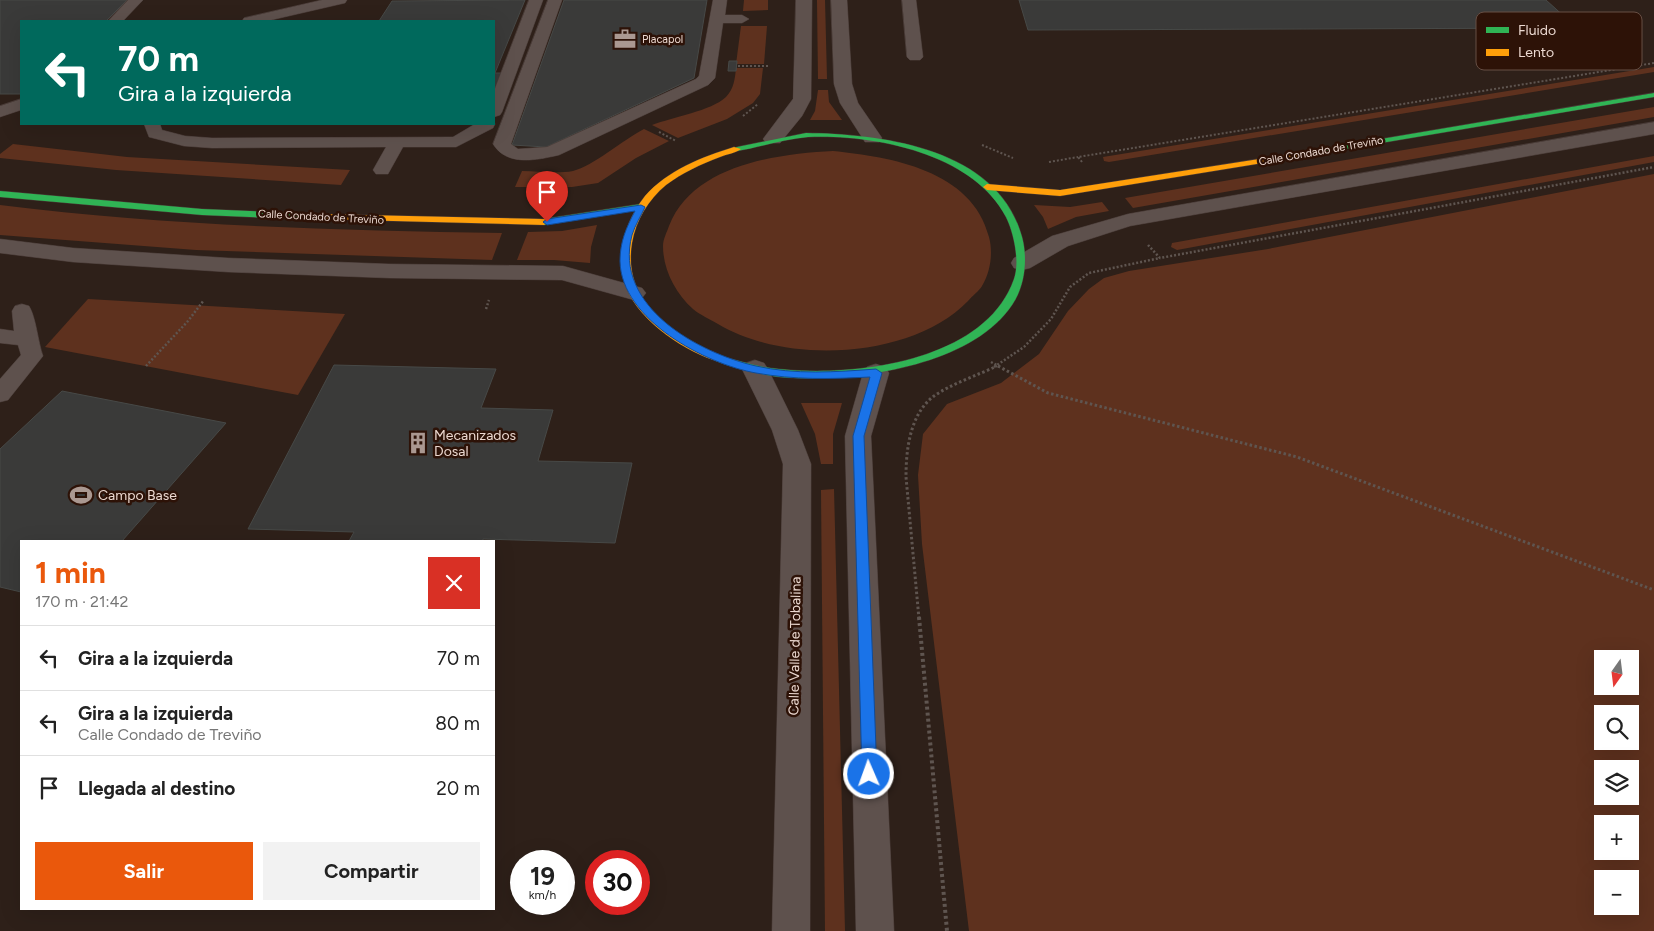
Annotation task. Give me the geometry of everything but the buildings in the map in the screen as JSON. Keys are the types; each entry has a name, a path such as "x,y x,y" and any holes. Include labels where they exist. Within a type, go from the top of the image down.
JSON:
{"street":[{"path":"773,139 795,112 802,100 804,0"},
{"path":"839,0 843,84 849,103 872,138"},
{"name":"Calle Condado de Treviño","path":"987,187 1060,193 1102,188 1654,95"},
{"path":"1022,263 1060,241 1081,232 1128,220 1654,128"},
{"path":"814,135 872,138 899,143 948,161 987,187 1008,209 1020,235 1022,263 1017,284 1005,306 985,326 960,344 907,366 876,373 815,377 755,370 701,352 659,324 634,293 625,263 628,234 641,207 668,180 706,158 734,148 773,139 814,135"},
{"name":"Calle Condado de Treviño","path":"0,194 193,211 385,220 547,222 641,207"},
{"path":"0,246 72,255 228,265 389,271 563,273 634,293"},
{"name":"Calle Valle de Tobalina","path":"755,370 785,430 797,464 791,931"},
{"path":"875,931 858,436 876,373"}],"lane":[{"path":"116,20 136,0"},
{"path":"253,20 340,0"},
{"path":"495,109 536,0"},
{"path":"555,0 502,144 503,150 514,154 536,154 553,151 708,78 720,0"},
{"path":"908,0 916,57"},
{"path":"716,19 742,19"},
{"path":"0,112 20,104"},
{"path":"152,125 155,133 184,141 212,143 456,142 485,125"},
{"path":"382,170 397,143"},
{"path":"507,171 514,154"},
{"path":"0,394 32,356 26,339 22,312"},
{"path":"0,336 26,339"}],"path":[{"path":"736,66 770,66"},
{"path":"656,130 679,142"},
{"path":"978,144 1019,159"},
{"path":"1041,162 1078,158"},
{"path":"947,931 906,477 906,456 917,414 934,396 998,365 1024,347 1051,319 1070,287 1089,273 1160,258"},
{"path":"146,366 188,321 204,300"},
{"path":"960,344 1048,393 1297,457 1654,590"}],"shaded area":[{"path":"744,0 768,0 768,10 743,11"},
{"path":"817,0 825,0 827,79 818,79"},
{"path":"741,26 767,26 764,64 736,64"},
{"path":"1654,67 1654,72 1109,162 1104,161 1103,157 1642,70"},
{"path":"736,68 763,68 760,94 753,103 727,119 678,138 652,125 702,110 719,102 731,90"},
{"path":"818,90 828,90 829,102 842,120 810,120 815,111"},
{"path":"1654,107 1654,117 1133,208 1125,198"},
{"path":"644,129 669,141 636,158 598,183 572,187 515,187 522,171 573,171 590,164"},
{"path":"13,144 127,157 350,170 341,185 116,170 0,158 0,154"},
{"path":"833,151 903,163 926,171 947,182 966,196 980,214 990,243 989,268 979,290 944,320 915,335 882,345 848,350 812,350 778,346 746,337 718,324 693,309 681,296 671,280 664,255 663,243 665,236 681,205 697,189 716,176 739,167 787,155"},
{"path":"1654,156 1654,162 1177,250 1171,247 1172,243"},
{"path":"1654,174 1654,931 969,931 922,544 918,475 923,434 947,404 1001,383 1039,354 1068,311 1089,289 1104,278 1129,271 1268,249"},
{"path":"1102,202 1109,211 1076,217 1048,229 1043,217 1034,205 1070,207"},
{"path":"0,205 125,218 251,226 502,233 492,260 196,250 0,235"},
{"path":"597,225 591,247 590,263 554,260 517,260 528,232 562,231"},
{"path":"88,299 345,314 298,395 45,347"},
{"path":"801,403 842,403 833,434 833,464 821,464 815,434"},
{"path":"834,489 845,931 825,931 821,490"}],"traffic: fast":[{"path":"1316,152 1654,95"},
{"path":"720,359 763,371 807,375 864,372 928,357 960,344 987,326 1008,304 1020,277 1020,245 1013,223 995,196 969,173 951,162 931,154 890,142 848,136 806,135"},
{"path":"737,149 806,135"},
{"path":"0,194 202,212 318,217"},
{"path":"544,222 641,207"}],"traffic: slow":[{"path":"720,359 683,341 651,316 634,294 630,284 627,274 626,253 629,232 637,213 649,197 680,172 717,155 737,149"},
{"path":"987,187 1060,193 1316,152"},
{"path":"318,217 544,222"}],"place":[{"name":"Placapol","path":"625,39"},
{"name":"Mecanizados Dosal","path":"418,443"},
{"name":"Campo Base","path":"81,495"}],"route":[{"path":"547,222 641,207 628,234 625,263 634,293 659,324 701,352 755,370 815,377 876,373 858,436 869,774"}]}
